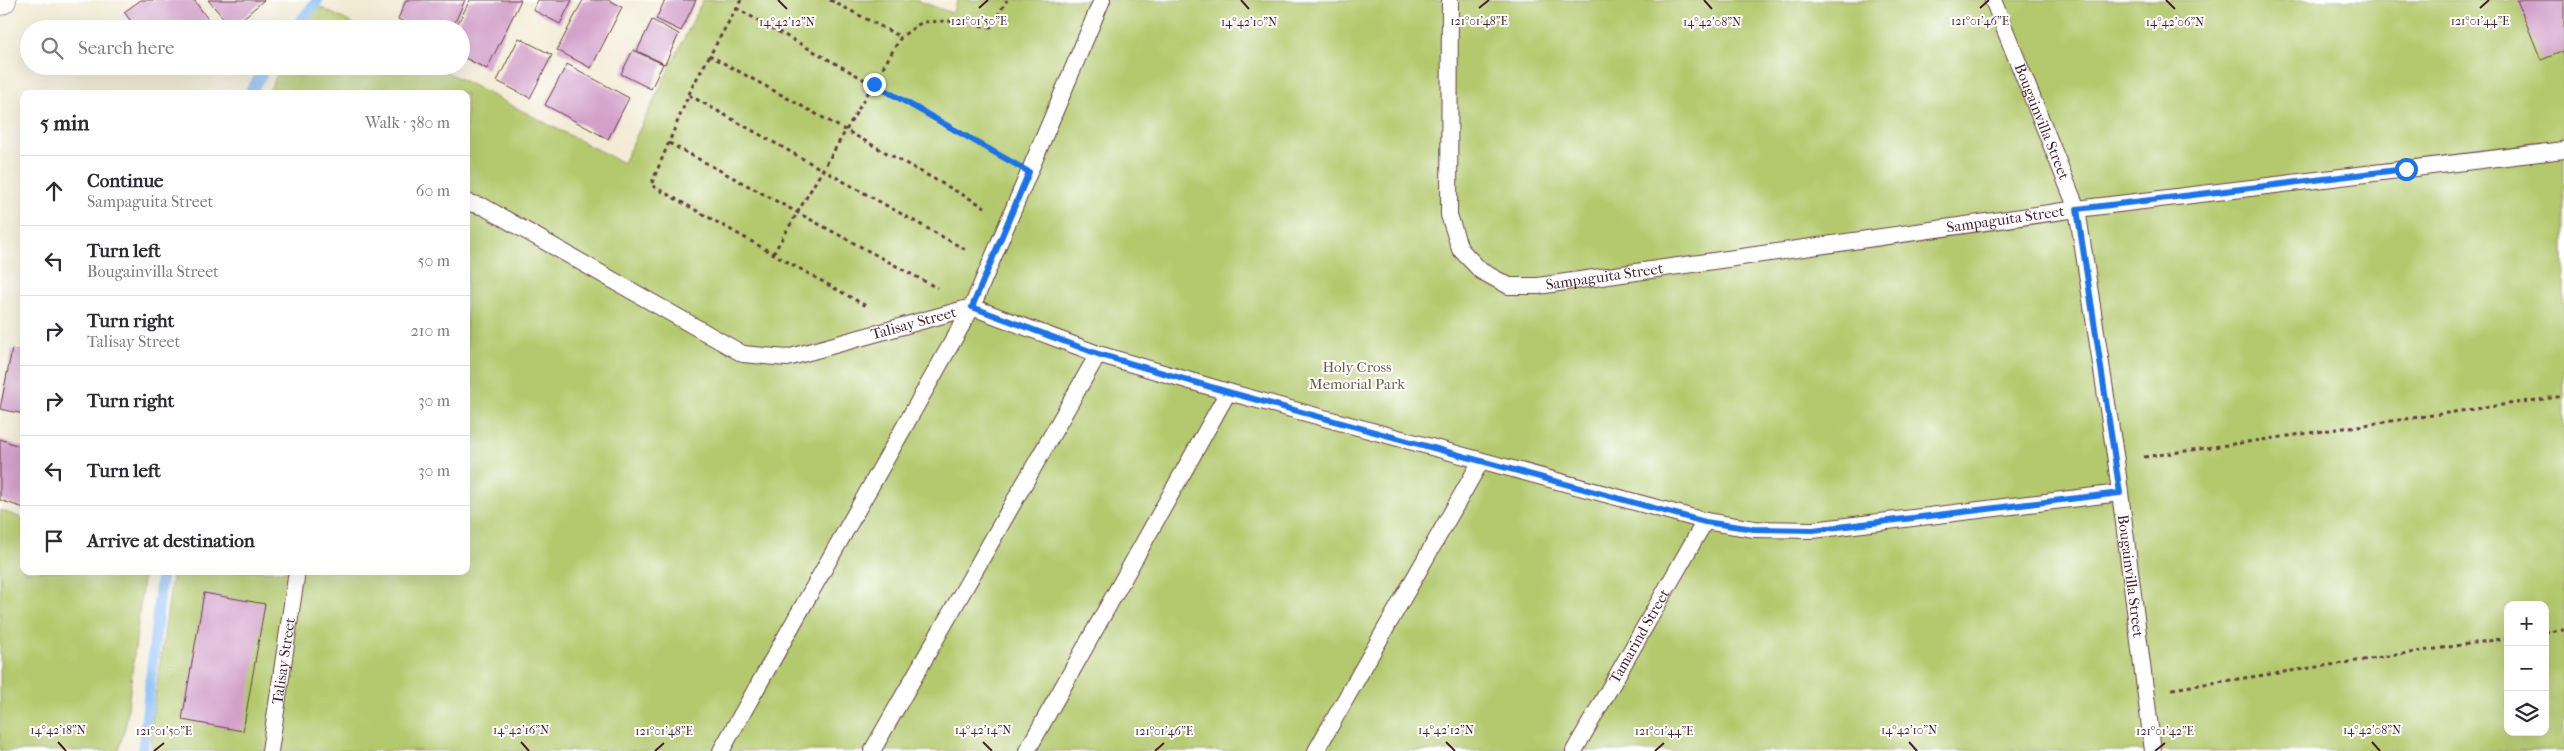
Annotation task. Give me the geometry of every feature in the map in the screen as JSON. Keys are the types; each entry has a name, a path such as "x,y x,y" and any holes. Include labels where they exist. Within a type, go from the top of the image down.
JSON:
{"lane":[{"path":"721,751 972,307 1102,0"},
{"name":"Sampaguita Street","path":"1450,0 1449,215 1460,249 1481,271 1509,286 1538,286 2077,209 2564,150"},
{"name":"Bougainvilla Street","path":"1993,0 2077,209 2116,461 2153,751"},
{"name":"Talisay Street","path":"470,203 484,207 743,354 787,358 972,307 1098,354 1228,392 1705,522 1754,529 1813,530 2120,493"},
{"path":"872,751 1098,354"},
{"path":"1027,751 1228,392"},
{"path":"1316,751 1481,460"},
{"name":"Tamarind Street","path":"1574,751 1705,522"},
{"name":"Talisay Street","path":"270,751 296,575"}],"path":[{"path":"741,0 689,95 651,185 904,327"},
{"path":"830,0 901,38"},
{"path":"773,254 901,38 922,22 949,21 991,27 1007,0"},
{"path":"736,8 1029,172"},
{"path":"709,56 1009,220"},
{"path":"689,95 991,263"},
{"path":"670,143 972,307"},
{"path":"2116,461 2564,396"},
{"path":"2549,632 2564,630"},
{"path":"2145,693 2504,639"}],"green space":[{"name":"Holy Cross Memorial Park","path":"703,0 916,0 952,13 958,0 2564,0 2564,751 152,751 151,727 172,575 470,575 470,90 269,90 277,75 452,75 623,163"},
{"path":"316,5 345,20 308,20"},
{"path":"0,510 20,518 20,575 144,575 126,724 118,751 0,751"}],"building":[{"path":"141,0 194,0 208,20 130,20 124,12"},
{"path":"208,0 264,0 241,20 225,20"},
{"path":"406,0 465,0 456,20 398,19"},
{"path":"470,0 521,0 487,69 470,60 470,20 460,20"},
{"path":"538,0 572,0 560,24 533,10"},
{"path":"583,0 609,0 622,7 591,68 557,50"},
{"path":"665,0 696,0 681,31 656,19"},
{"path":"2517,0 2564,0 2564,51 2541,60"},
{"path":"652,20 679,34 665,64 637,51"},
{"path":"519,38 552,55 530,98 497,81"},
{"path":"633,50 663,64 651,89 621,74"},
{"path":"567,64 629,98 608,139 545,105"},
{"path":"12,349 20,351 20,413 0,409"},
{"path":"0,439 20,446 20,507 0,500"},
{"path":"204,593 265,604 243,731 182,720"}],"waterway":[{"path":"301,20 318,0"},
{"path":"252,90 261,75"},
{"path":"143,751 162,575"}],"route":[{"path":"874,84 1029,172 972,307 1098,354 1228,392 1705,522 1754,529 1813,530 1864,526 2120,493 2077,209 2406,169"}]}
